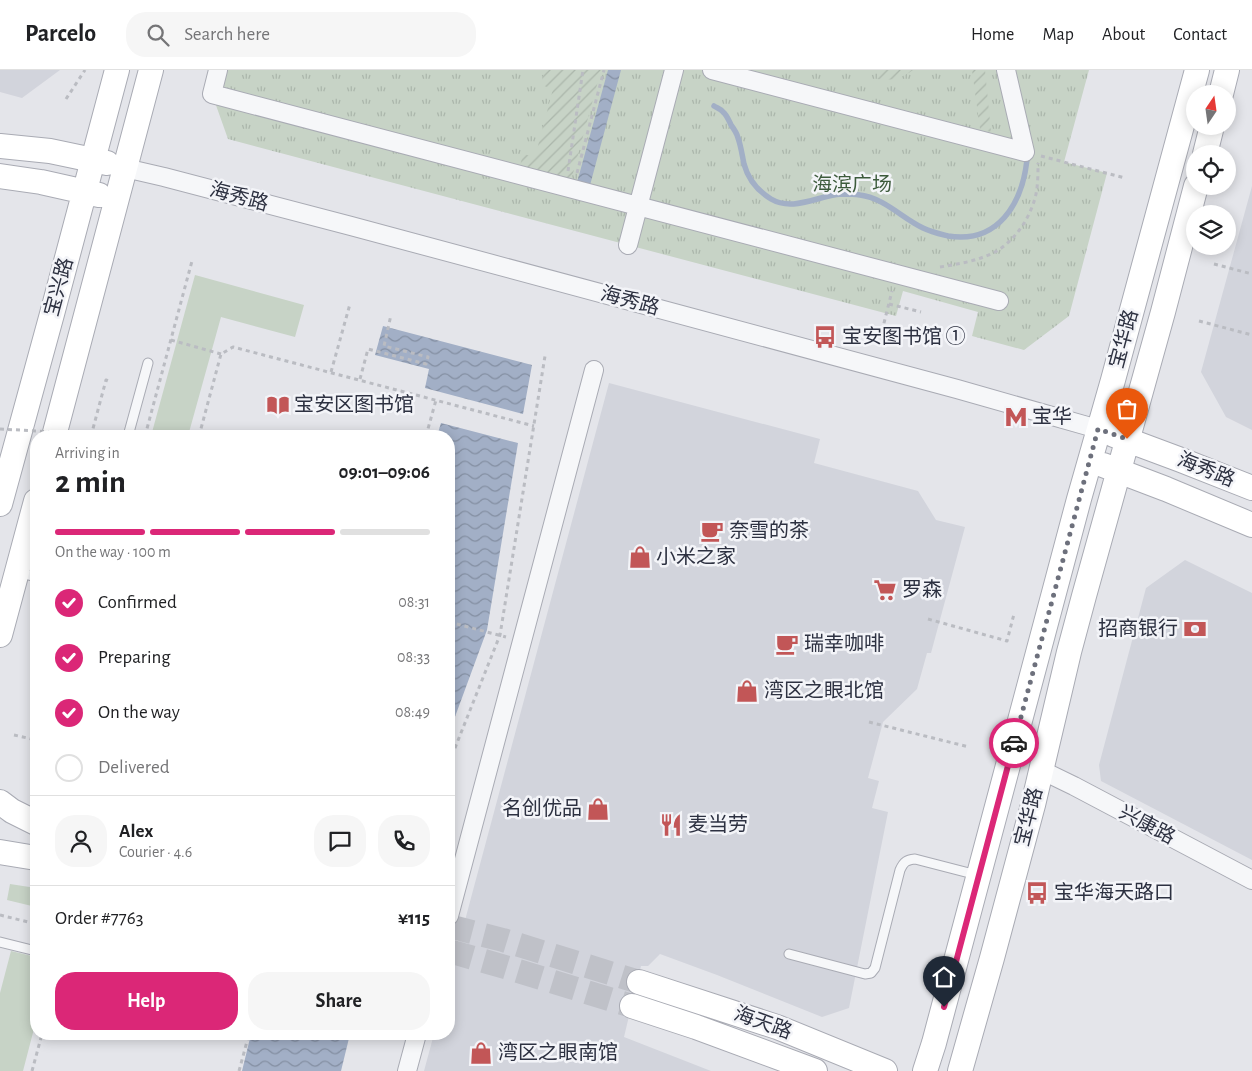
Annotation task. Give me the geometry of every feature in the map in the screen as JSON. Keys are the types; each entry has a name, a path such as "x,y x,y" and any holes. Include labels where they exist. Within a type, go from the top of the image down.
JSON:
{"main road":[{"name":"宝兴路","path":"0,504 117,70"},
{"name":"宝兴路","path":"56,430 151,70"},
{"name":"宝华路","path":"925,1071 1197,70"},
{"path":"1223,85 1227,70"},
{"name":"海秀路","path":"0,146 50,151 125,168"},
{"path":"0,176 42,182 116,199"},
{"name":"宝华路","path":"960,1071 1034,805 1069,652 1194,195"},
{"path":"1145,264 1145,276 1148,280 1157,284 1166,282 1170,279 1173,272"},
{"name":"海秀路","path":"1098,429 1252,488"},
{"name":"海秀路","path":"1090,460 1252,525"},
{"path":"0,635 27,574 30,550"},
{"path":"0,802 12,811 30,820"},
{"path":"0,824 30,828"},
{"path":"0,852 30,858"},
{"path":"0,865 8,862 30,860"},
{"name":"海天路","path":"639,982 777,1027 884,1071"},
{"name":"海天路","path":"632,1006 696,1027 815,1071"}],"street":[{"path":"218,70 212,94 1000,300"},
{"path":"628,245 674,70"},
{"path":"712,70 1025,152 1006,70"},
{"name":"海秀路","path":"125,168 370,231 948,386 1098,429"},
{"path":"455,893 594,370"},
{"name":"兴康路","path":"1041,770 1252,880"},
{"path":"407,1071 415,1040"}],"lane":[{"path":"130,430 148,363"},
{"path":"788,954 865,974 871,973 875,968 903,863 907,860 915,859 979,876"},
{"path":"0,942 30,950"}],"path":[{"path":"66,99 84,70"},
{"path":"569,188 583,70"},
{"path":"569,188 604,70"},
{"path":"935,268 981,258 1005,246 1013,238 1030,212 1036,195 1038,155 1125,178"},
{"path":"146,430 192,261"},
{"path":"1214,264 1252,274"},
{"path":"882,330 896,274"},
{"path":"331,372 350,304"},
{"path":"889,304 921,312"},
{"path":"360,380 368,349 426,364 428,357 384,346 391,315"},
{"path":"1198,321 1252,336"},
{"path":"171,340 221,354"},
{"path":"201,430 221,354 233,346 534,426"},
{"path":"455,749 500,635 546,356"},
{"path":"92,430 106,380 111,382"},
{"path":"428,430 436,400"},
{"path":"0,429 30,431"},
{"path":"928,619 1007,641 1014,614"},
{"path":"455,624 489,632"},
{"path":"869,722 969,747"},
{"path":"14,735 30,739"},
{"path":"0,914 30,922"},
{"path":"32,1071 40,1040"},
{"path":"239,1071 247,1040"}],"shaded area":[{"path":"0,70 60,70 22,98 0,92"},
{"path":"1252,186 1252,430 1226,417 1201,372 1233,255 1236,255 1236,244"},
{"path":"609,383 820,439 814,463 918,491 936,520 965,527 931,653 927,653 917,689 883,722 868,778 879,781 872,808 888,812 849,1008 822,1017 660,954 648,966 641,966 624,1037 711,1071 424,1071 432,1040 455,1040 455,958"},
{"path":"1185,560 1252,593 1252,860 1101,781 1099,765 1146,588"}],"green space":[{"name":"海滨广场","path":"218,70 1089,70 1064,162 1107,173 1069,316 1024,350 972,336 978,312 903,291 896,316 228,139 212,94"},
{"path":"544,70 601,70 569,188 518,174 523,154 535,157 553,89 541,85"},
{"path":"880,70 913,70 896,79 887,80 877,79"},
{"path":"972,70 985,70 991,132 980,129"},
{"path":"195,275 304,305 295,337 221,317 190,430 153,430"},
{"path":"10,884 30,887 30,906 7,900"},
{"path":"11,951 30,956 31,1040 23,1071 0,1071 0,993"}],"water":[{"path":"608,70 621,70 589,189 576,186"},
{"path":"383,326 532,365 523,414 425,388 429,369 375,355"},
{"path":"441,423 518,443 487,630 455,717 455,430 439,430"},
{"path":"250,1040 349,1040 341,1071 242,1071"}],"waterway":[{"path":"714,106 726,115 736,133 744,164 751,180 771,199 779,203 796,204 832,195 860,195 885,204 923,228 948,236 966,237 981,234 994,227 1004,218 1020,192 1027,160"}],"tunnel":[{"path":"455,928 503,940 639,982"},
{"path":"455,953 632,1006"}],"way so far":[{"path":"1014,743 1098,429 1127,439"}],"place":[{"name":"宝安图书馆 ①","path":"825,337"},
{"name":"宝安区图书馆","path":"278,405"},
{"name":"宝华","path":"1016,417"},
{"name":"奈雪的茶","path":"712,531"},
{"name":"小米之家","path":"640,557"},
{"name":"罗森","path":"885,590"},
{"name":"招商银行","path":"1195,629"},
{"name":"瑞幸咖啡","path":"787,644"},
{"name":"湾区之眼北馆","path":"747,691"},
{"name":"名创优品","path":"598,809"},
{"name":"麦当劳","path":"671,825"},
{"name":"宝华海天路口","path":"1037,893"},
{"name":"湾区之眼南馆","path":"481,1053"}],"route":[{"path":"944,1007 1014,743"}]}
